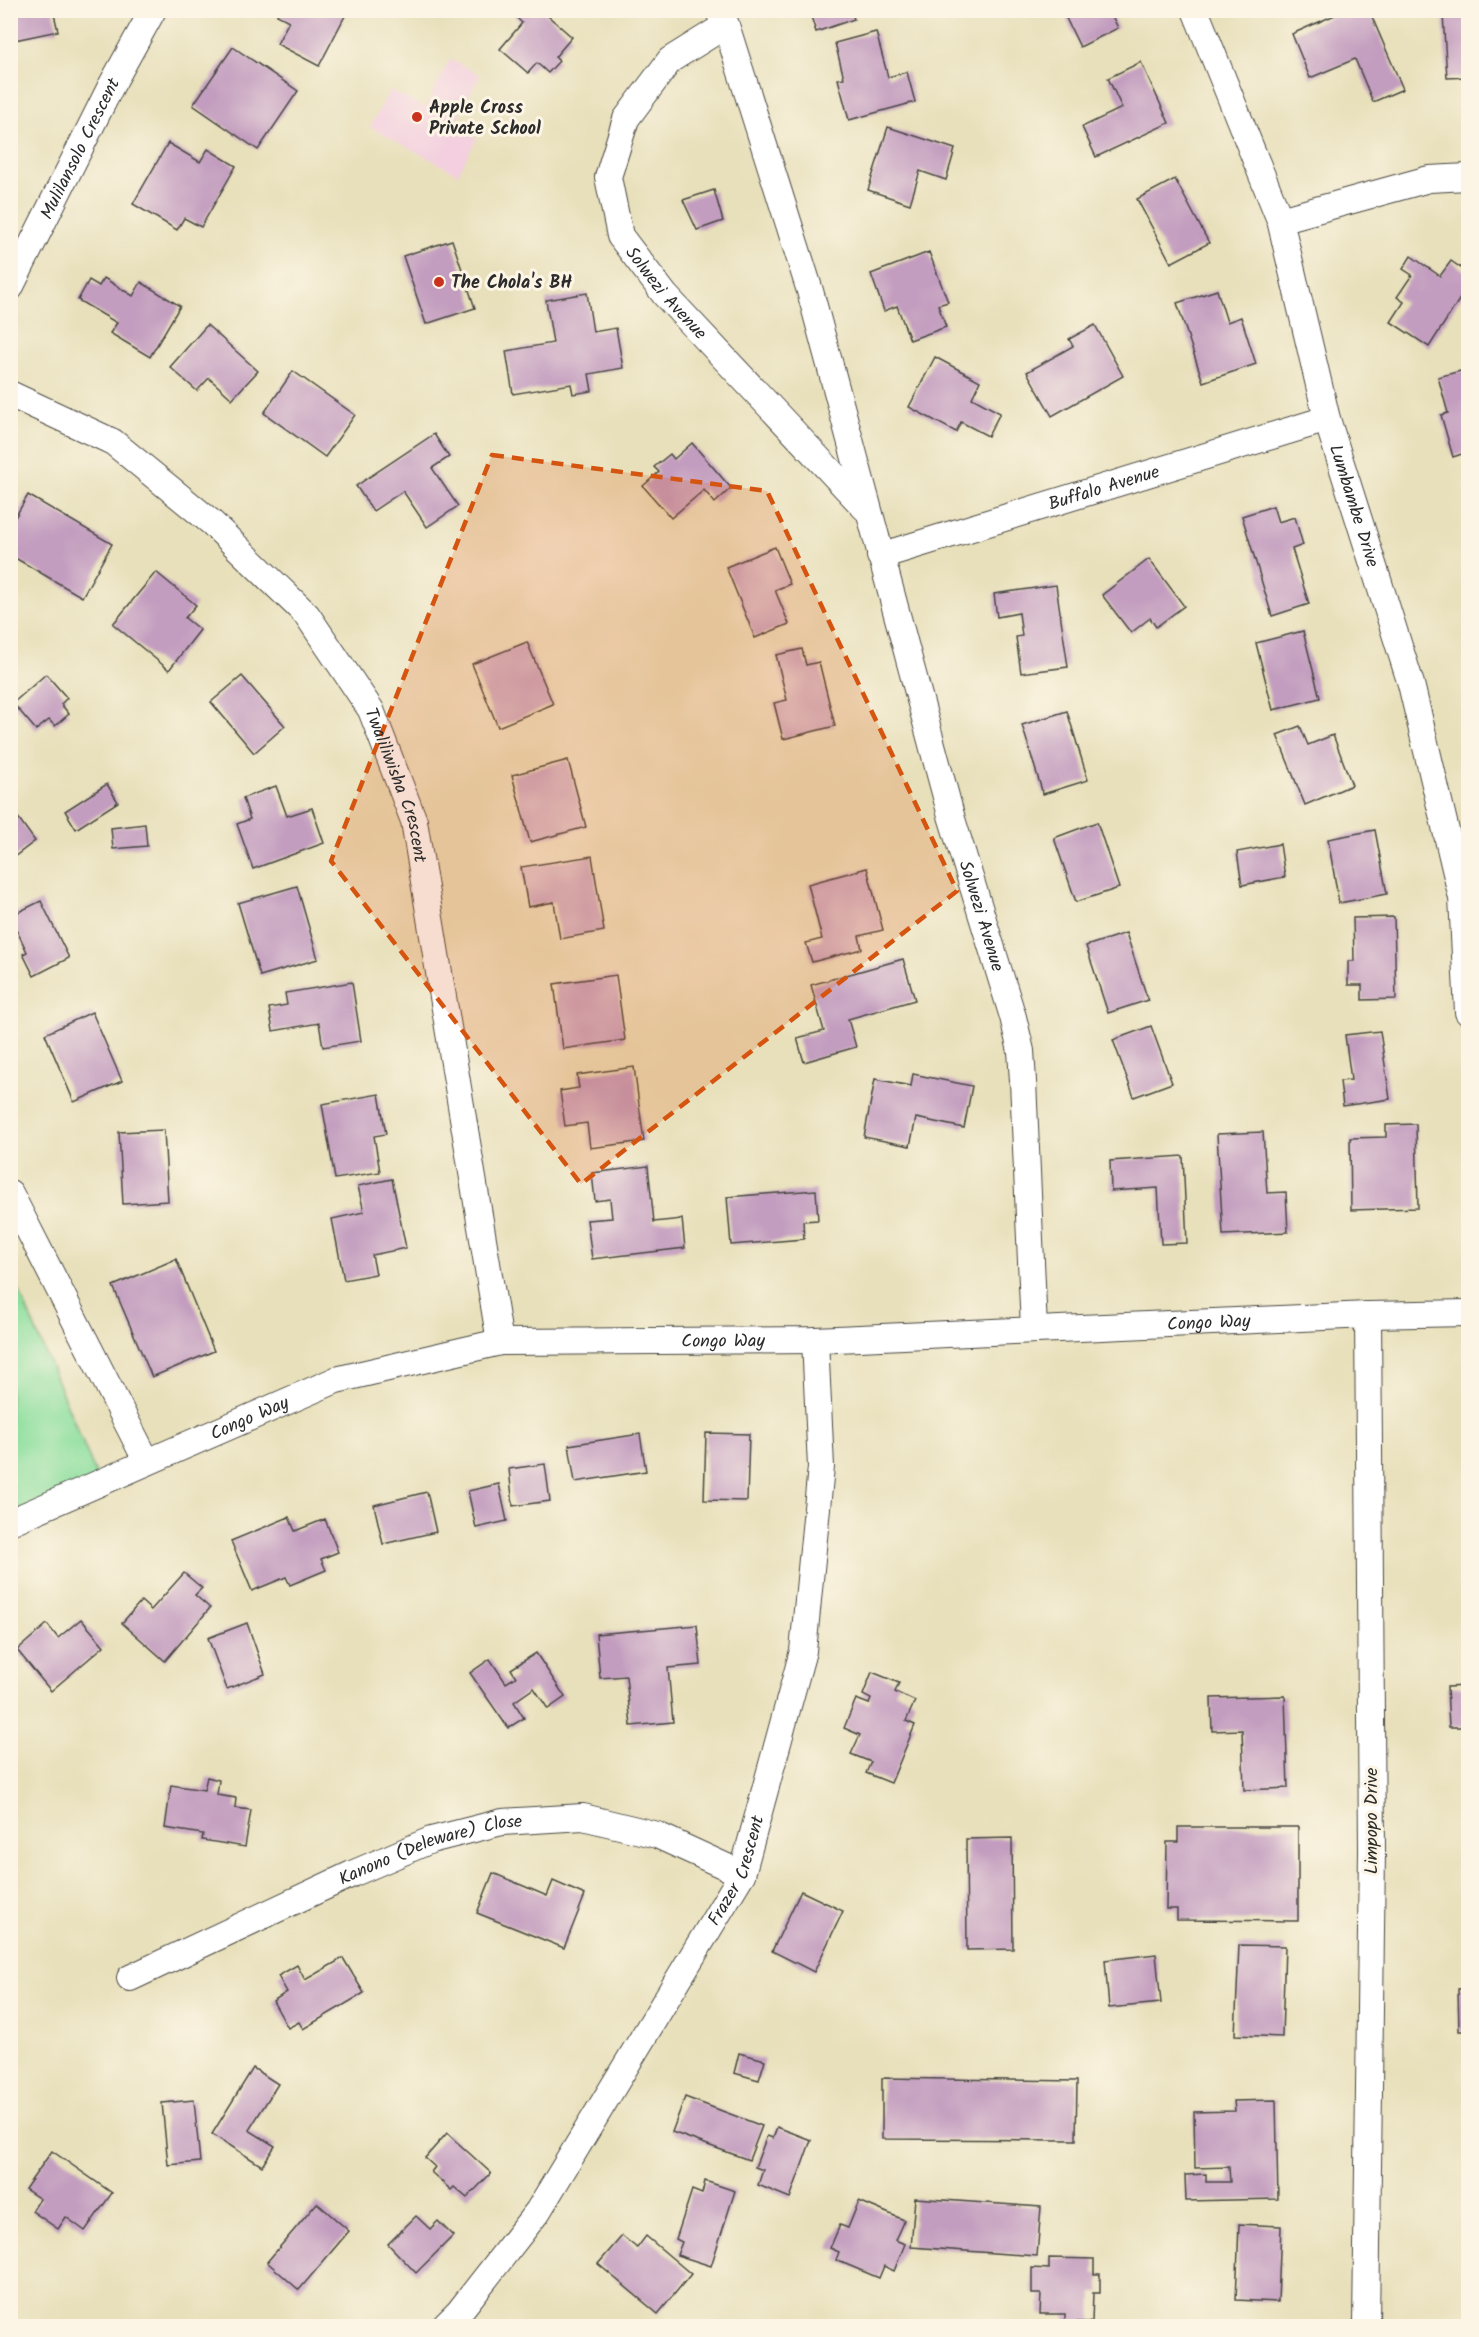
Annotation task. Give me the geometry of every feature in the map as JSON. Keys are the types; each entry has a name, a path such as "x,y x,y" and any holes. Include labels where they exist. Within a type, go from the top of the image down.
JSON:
{"street":[{"name":"Mulilansolo Crescent","path":"10,288 111,86 153,10"},
{"name":"Lumbambe Drive","path":"1195,10 1280,220 1327,419 1411,684 1462,898 1468,1012"},
{"name":"Solwezi Avenue","path":"868,511 664,296 620,236 608,177 626,119 670,60 722,18 810,291 952,819 1013,1017 1021,1051 1034,1329"},
{"path":"1280,220 1428,179 1468,177"},
{"name":"Twaliliwisha Crescent","path":"10,394 112,442 212,523 307,615 371,710 414,821 500,1342"},
{"name":"Buffalo Avenue","path":"880,556 1327,419"},
{"path":"10,1193 147,1462"},
{"name":"Congo Way","path":"10,1522 336,1380 500,1342 815,1340 1468,1312"},
{"name":"Limpopo Drive","path":"1365,2326 1372,1851 1368,1315"},
{"name":"Frazer Crescent","path":"445,2326 459,2312 538,2211 742,1874 803,1651 821,1467 815,1340"},
{"name":"Kanono (Deleware) Close","path":"130,1978 431,1840 502,1822 583,1817 657,1835 742,1874"}],"highlighted area":[{"path":"492,455 767,491 957,891 581,1184 331,861"}],"shaded area":[{"name":"Apple Cross Private School","path":"450,59 480,75 454,125 477,138 458,174 370,127 390,90 425,108"}],"green space":[{"path":"10,1269 98,1479 10,1517"}],"building":[{"path":"10,10 53,10 58,31 10,41"},
{"path":"279,10 348,10 319,66 277,44 289,21 277,15"},
{"path":"509,10 541,10 572,37 555,57 559,61 548,73 537,63 528,73 500,49 522,23"},
{"path":"809,10 851,10 854,19 816,32"},
{"path":"1062,10 1109,10 1118,28 1080,47"},
{"path":"1346,10 1369,10 1403,89 1373,102 1355,59 1310,78 1292,34"},
{"path":"1468,14 1468,77 1447,78 1443,15"},
{"path":"876,32 888,77 907,72 915,102 849,120 838,79 844,78 835,43"},
{"path":"233,47 298,91 258,150 193,105"},
{"path":"1141,62 1169,123 1096,157 1082,127 1122,108 1108,78"},
{"path":"888,127 955,149 946,180 920,171 910,204 868,190"},
{"path":"168,143 200,162 208,149 236,166 201,227 184,218 177,230 133,204"},
{"path":"1175,179 1209,243 1171,263 1137,199"},
{"path":"714,190 723,221 697,230 683,200"},
{"name":"The Chola's BH","path":"452,240 475,308 426,324 403,256"},
{"path":"929,252 948,302 938,305 946,327 910,340 897,306 884,311 871,274"},
{"path":"1411,256 1440,276 1451,261 1468,273 1468,286 1429,347 1391,322 1404,302 1397,297 1412,275 1403,269"},
{"path":"104,278 133,296 141,282 180,306 150,357 110,333 117,323 78,300 89,280 99,286"},
{"path":"1217,290 1227,322 1241,317 1256,364 1203,382 1177,303"},
{"path":"587,293 593,332 616,328 623,368 589,374 592,391 573,394 571,384 513,394 506,351 553,343 546,300"},
{"path":"207,325 258,371 232,399 209,378 197,391 170,367"},
{"path":"1095,325 1123,376 1052,416 1027,372 1073,346 1069,339"},
{"path":"935,357 980,381 972,398 1000,413 988,436 961,422 956,432 909,407"},
{"path":"1468,369 1468,452 1453,457 1441,415 1448,413 1438,377"},
{"path":"293,371 355,415 325,457 264,413"},
{"path":"434,434 449,457 432,468 458,506 427,527 403,491 373,511 356,486"},
{"path":"692,443 731,488 715,503 704,490 671,518 643,486 659,472 654,467 670,454 674,459"},
{"path":"28,495 112,544 82,597 10,555 10,526"},
{"path":"1273,506 1278,522 1295,517 1303,545 1292,549 1309,604 1272,616 1242,516"},
{"path":"775,547 790,584 775,590 789,624 755,638 726,567"},
{"path":"1149,559 1184,606 1156,627 1150,618 1131,633 1102,595"},
{"path":"156,572 196,605 185,618 200,630 169,670 113,624"},
{"path":"1056,585 1068,667 1021,673 1016,637 1022,636 1019,613 997,617 994,594"},
{"path":"1303,631 1320,698 1273,710 1256,643"},
{"path":"527,642 553,704 498,727 472,664"},
{"path":"802,649 806,665 819,662 835,726 783,739 774,703 787,700 776,655"},
{"path":"46,674 67,698 61,704 69,714 55,726 49,720 36,730 13,703"},
{"path":"242,676 285,726 254,753 211,702"},
{"path":"1067,711 1088,780 1043,794 1022,725"},
{"path":"1300,726 1308,745 1333,735 1352,785 1305,805 1277,735"},
{"path":"568,760 586,827 530,842 512,775"},
{"path":"107,784 118,802 76,829 65,811"},
{"path":"276,786 287,816 312,808 324,843 253,869 237,824 250,819 243,798"},
{"path":"17,816 35,841 10,860 10,822"},
{"path":"1097,822 1119,888 1076,902 1054,838"},
{"path":"145,824 147,846 113,849 111,828"},
{"path":"1375,830 1387,894 1339,903 1328,839"},
{"path":"1280,844 1285,877 1242,885 1237,852"},
{"path":"592,856 604,931 560,939 554,902 528,907 521,867"},
{"path":"867,868 883,930 859,936 862,949 812,962 806,943 822,939 808,884"},
{"path":"297,886 318,959 260,976 238,903"},
{"path":"41,901 69,958 34,976 23,954 27,952 10,916"},
{"path":"1394,917 1396,999 1362,1000 1362,985 1348,985 1348,961 1354,961 1353,918"},
{"path":"1126,933 1148,1000 1108,1013 1086,946"},
{"path":"903,959 915,1000 848,1019 856,1047 804,1062 797,1038 824,1031 811,985"},
{"path":"616,975 625,1040 563,1049 554,984"},
{"path":"352,982 361,1041 323,1047 319,1023 273,1031 269,1008 287,1005 285,993"},
{"path":"92,1012 122,1081 74,1102 45,1034"},
{"path":"1151,1026 1172,1083 1134,1097 1113,1040"},
{"path":"1380,1031 1390,1099 1343,1106 1340,1081 1351,1080 1345,1035"},
{"path":"634,1067 644,1141 590,1148 587,1123 565,1126 560,1091 579,1088 577,1075"},
{"path":"913,1074 972,1086 964,1128 916,1118 910,1146 864,1137 875,1079 911,1086"},
{"path":"379,1094 386,1134 374,1136 380,1172 335,1179 322,1104"},
{"path":"1416,1124 1418,1208 1351,1210 1350,1138 1386,1137 1386,1125"},
{"path":"164,1130 168,1201 123,1204 119,1132"},
{"path":"1263,1132 1267,1193 1286,1192 1288,1232 1223,1235 1217,1134"},
{"path":"1183,1156 1187,1243 1161,1244 1158,1188 1111,1191 1110,1161"},
{"path":"648,1166 654,1222 682,1219 685,1248 592,1259 587,1220 612,1218 610,1199 595,1201 592,1173"},
{"path":"392,1179 406,1248 372,1255 376,1274 344,1280 332,1219 364,1212 358,1186"},
{"path":"816,1190 818,1220 803,1221 804,1239 731,1245 727,1197"},
{"path":"176,1259 214,1351 152,1377 113,1286"},
{"path":"706,1433 749,1434 747,1501 704,1500"},
{"path":"640,1434 646,1471 575,1482 569,1445"},
{"path":"545,1464 550,1501 513,1506 509,1469"},
{"path":"499,1484 507,1521 476,1528 468,1491"},
{"path":"427,1492 436,1532 383,1544 374,1505"},
{"path":"289,1517 295,1531 325,1519 338,1552 321,1559 326,1570 290,1585 286,1577 252,1591 231,1541"},
{"path":"184,1573 202,1588 195,1595 210,1608 165,1661 122,1623 141,1601 151,1610"},
{"path":"81,1619 104,1646 51,1691 17,1650 47,1624 58,1638"},
{"path":"247,1623 265,1674 227,1689 208,1638"},
{"path":"697,1625 701,1665 668,1668 673,1722 631,1726 626,1676 600,1678 596,1634"},
{"path":"536,1653 565,1697 548,1709 534,1688 514,1702 524,1718 508,1728 470,1673 490,1659 506,1683 516,1677 511,1669"},
{"path":"1465,1664 1468,1664 1468,1727 1449,1727 1447,1687 1466,1686"},
{"path":"872,1672 899,1683 895,1692 915,1701 906,1721 915,1725 891,1783 866,1773 871,1762 851,1754 860,1735 844,1728 856,1699 869,1704 871,1699 863,1695"},
{"path":"1285,1696 1288,1788 1244,1790 1242,1730 1212,1731 1211,1698"},
{"path":"207,1777 219,1780 217,1795 236,1798 235,1808 251,1810 245,1847 202,1840 203,1834 165,1828 171,1785 204,1790"},
{"path":"1178,1827 1298,1827 1298,1921 1177,1920 1177,1909 1166,1909 1167,1842 1178,1842"},
{"path":"1012,1838 1013,1949 967,1950 966,1839"},
{"path":"493,1873 547,1896 553,1881 585,1895 564,1948 477,1913"},
{"path":"801,1891 843,1911 814,1972 772,1951"},
{"path":"1239,1945 1285,1946 1282,2037 1235,2035"},
{"path":"1156,1954 1161,2003 1109,2008 1105,1960"},
{"path":"343,1958 364,1993 303,2029 299,2022 288,2028 273,2001 287,1992 278,1976 297,1965 305,1980"},
{"path":"1468,1988 1468,2031 1459,2031 1458,1989"},
{"path":"739,2053 765,2060 759,2080 734,2073"},
{"path":"253,2068 278,2084 249,2130 275,2146 262,2166 212,2134"},
{"path":"882,2078 1077,2081 1076,2140 882,2139"},
{"path":"685,2097 762,2126 749,2160 672,2132"},
{"path":"194,2100 200,2162 168,2165 162,2103"},
{"path":"1276,2100 1278,2199 1186,2201 1185,2175 1206,2174 1206,2182 1230,2182 1229,2167 1195,2168 1194,2112 1235,2111 1234,2101"},
{"path":"777,2127 811,2140 790,2198 758,2185 763,2170 755,2167 767,2136 773,2138"},
{"path":"447,2133 491,2173 467,2198 454,2187 451,2190 431,2172 435,2167 425,2158"},
{"path":"52,2151 112,2193 85,2231 66,2217 58,2229 32,2211 40,2199 25,2189"},
{"path":"705,2181 735,2191 711,2266 677,2255 682,2242 676,2239 692,2190 702,2194"},
{"path":"915,2198 1041,2207 1037,2256 911,2247"},
{"path":"859,2201 904,2220 895,2240 905,2244 894,2271 884,2266 879,2278 836,2260 839,2252 830,2248 840,2225 848,2228"},
{"path":"317,2203 349,2231 299,2290 267,2262"},
{"path":"416,2216 430,2229 438,2221 453,2236 416,2273 388,2244"},
{"path":"1239,2224 1281,2226 1278,2302 1236,2300"},
{"path":"622,2236 637,2248 646,2236 691,2274 658,2314 598,2264"},
{"path":"1049,2258 1094,2259 1094,2274 1100,2274 1100,2293 1093,2293 1092,2322 1065,2322 1065,2314 1040,2314 1041,2294 1032,2294 1032,2268 1049,2269"}],"place":[{"name":"Apple Cross Private School","path":"417,117"},
{"name":"The Chola's BH","path":"439,282"}]}
